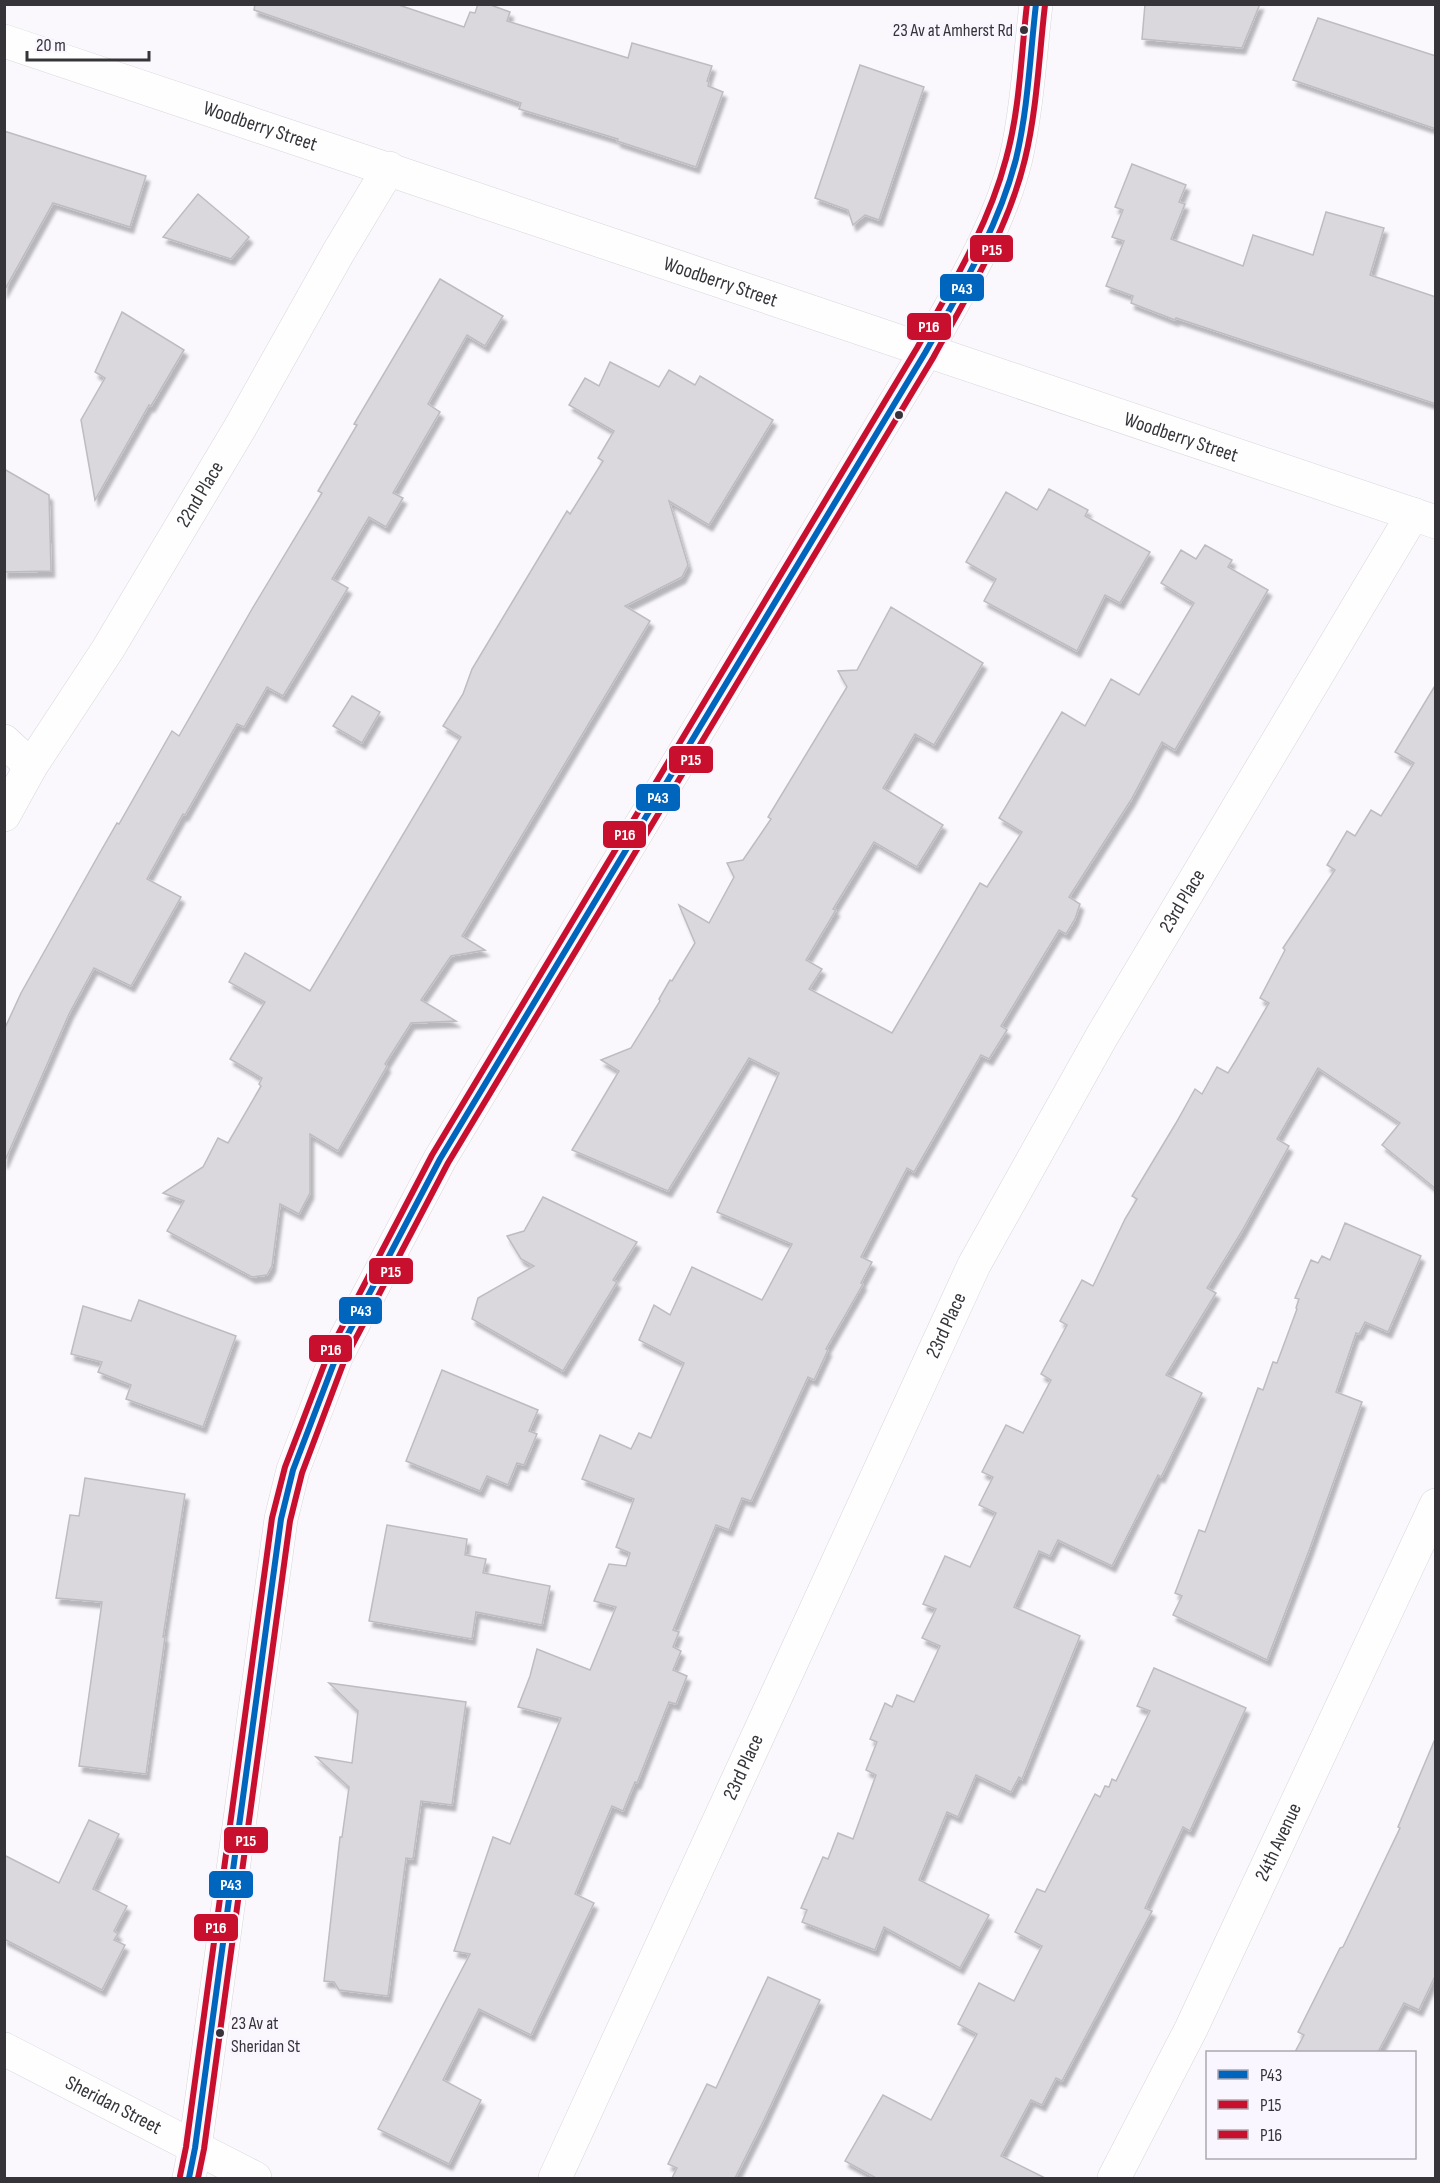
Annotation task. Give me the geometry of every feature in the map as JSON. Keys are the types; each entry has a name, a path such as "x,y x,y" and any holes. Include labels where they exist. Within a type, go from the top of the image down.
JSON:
{"street":[{"path":"192,2163 281,1520 293,1470 320,1396 337,1355 440,1160 925,352 977,258 1000,207 1012,169 1025,103 1036,4"},
{"name":"Woodberry Street","path":"4,42 389,168 925,352 1424,518"},
{"name":"22nd Place","path":"4,814 30,766 114,639 241,426 338,253 389,168"},
{"name":"23rd Place","path":"555,2178 974,1265 1102,1036 1424,518"},
{"path":"4,741 30,766"},
{"name":"24th Avenue","path":"1114,2178 1191,2029 1436,1505"},
{"name":"Sheridan Street","path":"4,2049 192,2163 255,2178"}],"building":[{"path":"255,4 396,4 464,27 470,12 475,13 478,4 488,4 510,12 507,21 628,58 632,43 712,66 707,81 708,86 723,92 696,167 617,141 618,139 519,109 521,103 254,10"},
{"path":"1145,4 1260,4 1242,48 1142,39"},
{"path":"1318,18 1436,56 1436,129 1293,80"},
{"path":"860,65 924,87 879,220 865,215 853,225 848,210 815,198"},
{"path":"4,131 146,176 130,227 53,203 4,291"},
{"path":"1132,164 1186,185 1179,202 1185,204 1171,239 1243,266 1253,235 1313,255 1326,212 1384,228 1370,275 1436,297 1436,404 1176,318 1175,320 1131,303 1133,296 1106,286 1124,241 1112,237 1123,210 1115,207"},
{"path":"198,194 249,237 231,259 163,237"},
{"path":"440,279 503,316 485,346 467,335 428,404 440,412 393,493 403,498 386,527 369,517 332,579 348,588 283,696 267,687 244,727 237,724 185,815 183,814 147,879 181,897 131,986 94,968 69,1014 4,1163 4,1030 21,993 172,731 179,736 322,493 318,491 357,425 354,424"},
{"path":"122,312 184,350 151,406 149,405 95,500 81,420 105,378 95,372"},
{"path":"610,362 659,387 669,370 695,385 700,376 773,420 709,525 669,501 688,565 682,577 625,606 650,621 462,936 485,950 451,956 421,1000 456,1021 411,1023 385,1064 387,1066 338,1151 310,1134 310,1193 299,1214 280,1204 272,1266 267,1275 252,1277 167,1231 184,1201 163,1193 203,1167 218,1138 228,1143 261,1086 259,1084 262,1078 230,1059 265,1002 229,982 245,953 310,991 461,737 443,726 463,694 472,669 567,511 570,514 603,461 598,458 614,431 569,405 585,378 599,386"},
{"path":"4,469 49,495 51,571 4,572"},
{"path":"1049,489 1088,510 1085,516 1150,552 1120,603 1105,595 1077,651 984,601 996,579 966,562 1006,492 1037,510"},
{"path":"1205,545 1232,560 1228,567 1268,590 1175,750 1162,742 1131,800 1069,897 1080,904 1075,919 1066,934 1059,930 1001,1026 1007,1030 989,1059 981,1055 914,1172 907,1168 861,1257 872,1262 861,1283 863,1284 826,1349 828,1350 814,1380 808,1377 751,1501 742,1498 729,1530 716,1525 673,1630 679,1632 673,1647 681,1651 673,1670 687,1676 676,1704 669,1702 637,1783 635,1782 623,1811 612,1806 575,1894 594,1903 531,2035 479,2009 443,2080 481,2100 449,2164 378,2129 470,1954 454,1951 493,1837 510,1844 561,1718 518,1707 537,1649 590,1670 616,1607 594,1601 609,1564 626,1566 630,1553 616,1547 634,1499 582,1479 600,1435 631,1449 639,1433 651,1438 684,1363 639,1340 654,1305 670,1315 692,1267 762,1300 792,1244 717,1212 779,1073 749,1058 668,1191 572,1150 619,1071 601,1060 631,1048 670,980 672,981 695,943 679,905 709,923 734,877 727,863 743,860 771,819 768,817 847,687 838,671 857,670 891,607 983,663 934,745 915,734 883,788 943,825 917,867 874,842 833,909 836,910 806,960 822,969 809,989 892,1033 980,883 987,887 1022,832 999,818 1062,712 1085,726 1111,679 1139,695 1194,603 1161,583 1181,550 1196,559"},
{"path":"1436,684 1436,1189 1382,1145 1400,1123 1318,1068 1277,1139 1289,1146 1242,1231 1207,1288 1216,1293 1166,1375 1202,1393 1161,1477 1158,1475 1112,1566 1058,1540 1050,1556 1039,1551 1014,1607 1080,1636 1022,1779 1019,1777 1011,1792 976,1775 958,1817 947,1812 919,1880 989,1915 960,1968 884,1927 875,1950 802,1922 807,1910 801,1908 823,1857 828,1859 838,1833 853,1839 876,1775 866,1770 877,1742 870,1739 885,1703 892,1707 897,1695 914,1702 940,1646 922,1638 936,1609 923,1604 945,1556 970,1567 996,1513 979,1505 993,1477 982,1472 1006,1425 1023,1433 1051,1380 1041,1374 1067,1325 1060,1321 1082,1280 1093,1286 1137,1199 1132,1196 1195,1089 1202,1094 1217,1067 1228,1073 1236,1060 1269,1003 1260,998 1285,950 1283,948 1335,870 1327,865 1347,831 1355,836 1371,810 1381,816 1414,763 1395,752"},
{"path":"352,696 380,712 362,743 333,726"},
{"path":"543,1197 637,1242 613,1280 617,1282 563,1371 472,1319 478,1298 534,1266 521,1259 507,1236 524,1231"},
{"path":"1345,1223 1421,1256 1388,1332 1365,1322 1359,1334 1356,1333 1336,1392 1362,1402 1267,1660 1173,1615 1182,1596 1175,1593 1199,1530 1205,1532 1258,1388 1263,1390 1273,1362 1277,1363 1297,1309 1299,1299 1295,1298 1311,1260 1318,1263 1322,1256 1330,1260"},
{"path":"139,1300 236,1336 203,1427 126,1399 131,1385 98,1372 102,1362 71,1354 83,1306 131,1321"},
{"path":"442,1370 538,1410 529,1431 537,1434 524,1465 517,1463 508,1485 487,1476 480,1491 406,1461"},
{"path":"85,1478 185,1494 163,1637 165,1637 146,1774 79,1766 102,1602 56,1598 70,1515 79,1516"},
{"path":"387,1525 467,1539 465,1555 486,1559 483,1573 550,1586 542,1625 476,1612 472,1639 369,1621"},
{"path":"1154,1668 1246,1708 1190,1831 1183,1827 1145,1908 1152,1911 1062,2081 1056,2078 1042,2105 1031,2100 1001,2156 1045,2178 876,2178 845,2161 883,2095 931,2120 977,2034 958,2024 979,1983 1014,2001 1042,1946 1015,1932 1037,1889 1045,1892 1095,1794 1100,1797 1105,1786 1109,1787 1112,1779 1116,1781 1150,1711 1137,1706"},
{"path":"329,1683 466,1702 452,1805 421,1801 413,1859 406,1858 388,1996 339,1990 334,1982 324,1981 340,1837 342,1837 349,1787 316,1757 352,1763 358,1711"},
{"path":"1435,1739 1436,1974 1419,2010 1404,2003 1379,2051 1296,2051 1304,2035 1298,2032 1340,1948 1343,1947 1400,1828 1398,1827"},
{"path":"89,1820 119,1834 93,1889 127,1906 114,1931 118,1934 114,1940 125,1945 102,1990 4,1939 4,1855 59,1883"},
{"path":"768,1977 820,2000 764,2120 735,2178 672,2178 677,2168 668,2164 707,2084 716,2088"}],"transit line":[{"name":"P16","path":"180,2176 186,2147 272,1518 285,1467 329,1352 432,1155 917,348 968,256 989,209 1011,140 1027,4"},
{"name":"P43","path":"189,2178 281,1519 293,1470 337,1355 440,1159 925,353 977,259 999,210 1016,159 1026,102 1036,4"},
{"name":"P15","path":"198,2178 204,2149 290,1521 302,1473 345,1359 448,1163 933,358 986,261 1018,185 1025,159 1035,102 1045,5"}],"place":[{"name":"23 Av at Amherst Rd","path":"1024,30"},
{"name":"23 Av at Sheridan St","path":"220,2033"}]}
